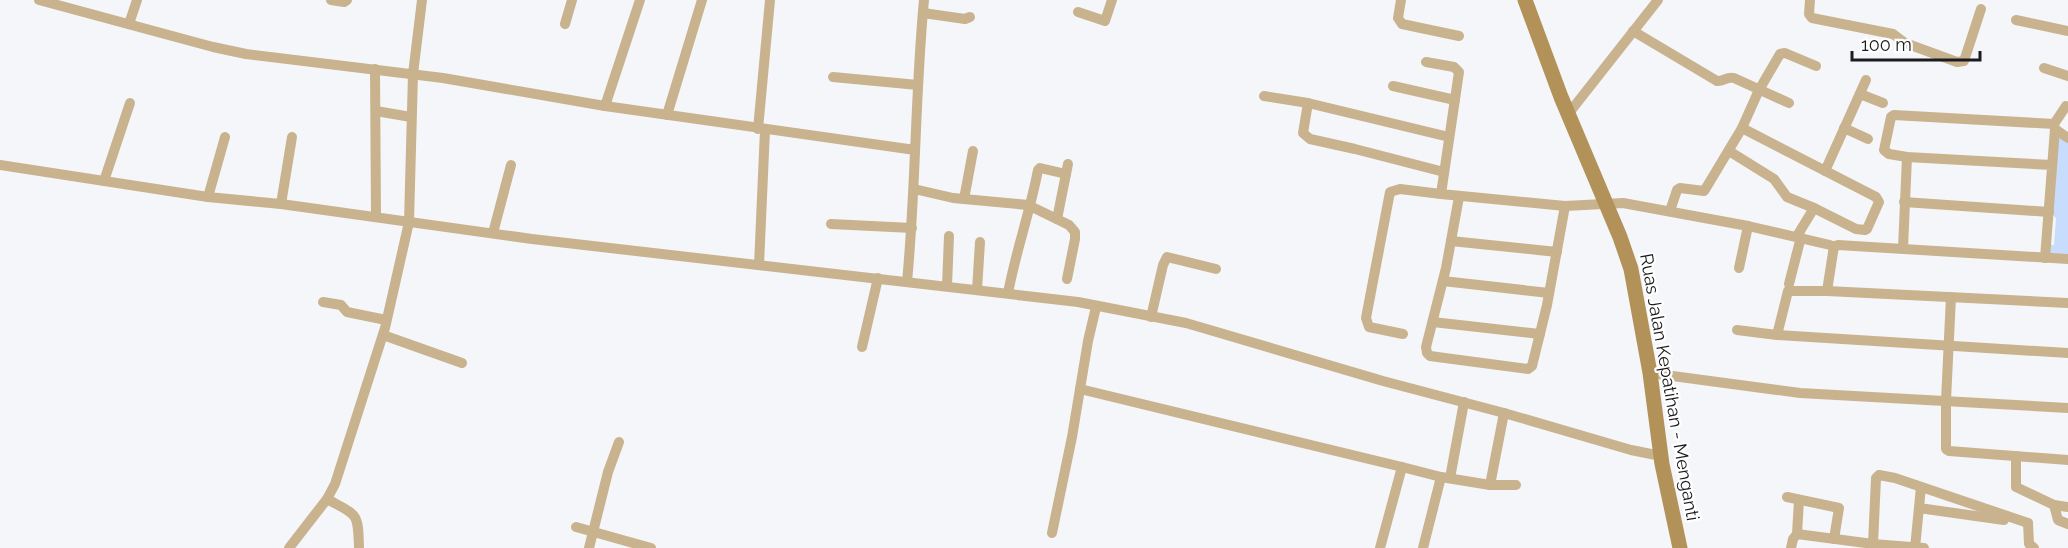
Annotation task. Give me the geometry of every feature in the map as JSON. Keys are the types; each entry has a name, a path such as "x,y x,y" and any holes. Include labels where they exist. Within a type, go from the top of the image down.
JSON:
{"main road":[{"name":"Ruas Jalan Kepatihan - Menganti","path":"1525,0 1631,269 1650,373 1661,456 1680,548"}],"street":[{"path":"39,0 246,54 413,74 604,106 915,150"},
{"path":"129,24 137,0"},
{"path":"331,0 344,2 347,0"},
{"path":"289,548 327,499 335,484 382,335 410,222 413,74 422,0"},
{"path":"565,24 572,0"},
{"path":"604,106 640,0"},
{"path":"667,115 702,0"},
{"path":"759,265 761,129 770,0"},
{"path":"907,282 924,0"},
{"path":"1078,12 1105,21 1112,0"},
{"path":"1401,0 1398,18 1402,24 1460,36"},
{"path":"1569,113 1658,0"},
{"path":"1810,0 1809,14 1812,18 1893,34 1905,43 1957,62 1964,61 1981,9"},
{"path":"923,13 965,18 970,16"},
{"path":"2016,20 2068,31"},
{"path":"1633,31 1716,81 1730,77 1789,103"},
{"path":"1670,210 1677,190 1704,191 1742,128 1759,90 1780,54 1785,53 1816,66"},
{"path":"1426,62 1458,69 1441,194"},
{"path":"2044,68 2068,76"},
{"path":"375,69 376,217"},
{"path":"833,77 918,85"},
{"path":"1825,171 1866,80"},
{"path":"1393,86 1455,100"},
{"path":"1860,94 1883,103"},
{"path":"1264,96 1308,103 1449,137"},
{"path":"104,181 130,103"},
{"path":"1308,103 1303,133 1310,139 1444,172"},
{"path":"2044,258 2054,127 2066,106"},
{"path":"376,111 411,117"},
{"path":"2052,165 1907,157 1885,152 1891,117 1894,115 2054,127 2068,138"},
{"path":"1729,151 1774,179 1787,197 1856,229 1865,230 1879,202 1876,197 1742,128"},
{"path":"1844,128 1869,139"},
{"path":"208,197 225,137"},
{"path":"281,204 292,137"},
{"path":"964,199 973,151"},
{"path":"1903,248 1907,157"},
{"path":"0,165 208,197 1078,302 1186,323 1383,381 1631,450 1661,456"},
{"path":"493,233 511,165"},
{"path":"1008,293 1040,168 1067,169 1057,219"},
{"path":"914,189 964,199 1031,207 1072,227 1075,239 1067,279"},
{"path":"1403,334 1369,327 1366,318 1390,192 1400,189 1565,206 1623,203 1799,236 1830,245"},
{"path":"1459,196 1443,281 1426,347 1427,353 1430,356 1528,369 1532,366 1540,334 1565,206"},
{"path":"1904,202 2049,212"},
{"path":"1789,284 1799,236 1814,208"},
{"path":"831,224 912,228"},
{"path":"1739,268 1748,226"},
{"path":"947,286 949,236"},
{"path":"1451,241 1557,252"},
{"path":"977,290 980,242"},
{"path":"1827,291 1834,246 1903,248 2068,259"},
{"path":"1151,317 1163,265 1167,257 1216,269"},
{"path":"862,347 878,278"},
{"path":"1443,281 1549,293"},
{"path":"1777,335 1788,291 2068,303"},
{"path":"1951,297 1946,449 2068,460"},
{"path":"322,302 341,305 347,312 386,320"},
{"path":"1052,533 1096,307"},
{"path":"1433,322 1540,334"},
{"path":"1737,330 1777,335 2068,353"},
{"path":"382,335 462,363"},
{"path":"1650,373 1800,393 2068,408"},
{"path":"1080,389 1445,477 1490,485 1516,485"},
{"path":"1423,548 1445,477 1464,402"},
{"path":"1490,485 1504,413"},
{"path":"589,548 608,472 619,442"},
{"path":"2016,456 2016,487 2054,505 2068,507"},
{"path":"1380,548 1402,467"},
{"path":"1873,546 1876,478 1879,475 1895,478 2028,523"},
{"path":"1797,534 1834,539 1847,544 1918,548 1922,487"},
{"path":"1787,497 1839,508 1834,539"},
{"path":"327,499 355,516 359,525 358,548"},
{"path":"1791,548 1797,534 1799,500"},
{"path":"2054,505 2058,520 2068,524"},
{"path":"1919,508 2028,523"},
{"path":"2028,523 2030,544 2034,548"},
{"path":"576,527 651,548"}],"water":[{"path":"2058,136 2068,140 2068,257 2047,255 2050,245 2054,245 2056,218 2051,213"}]}
